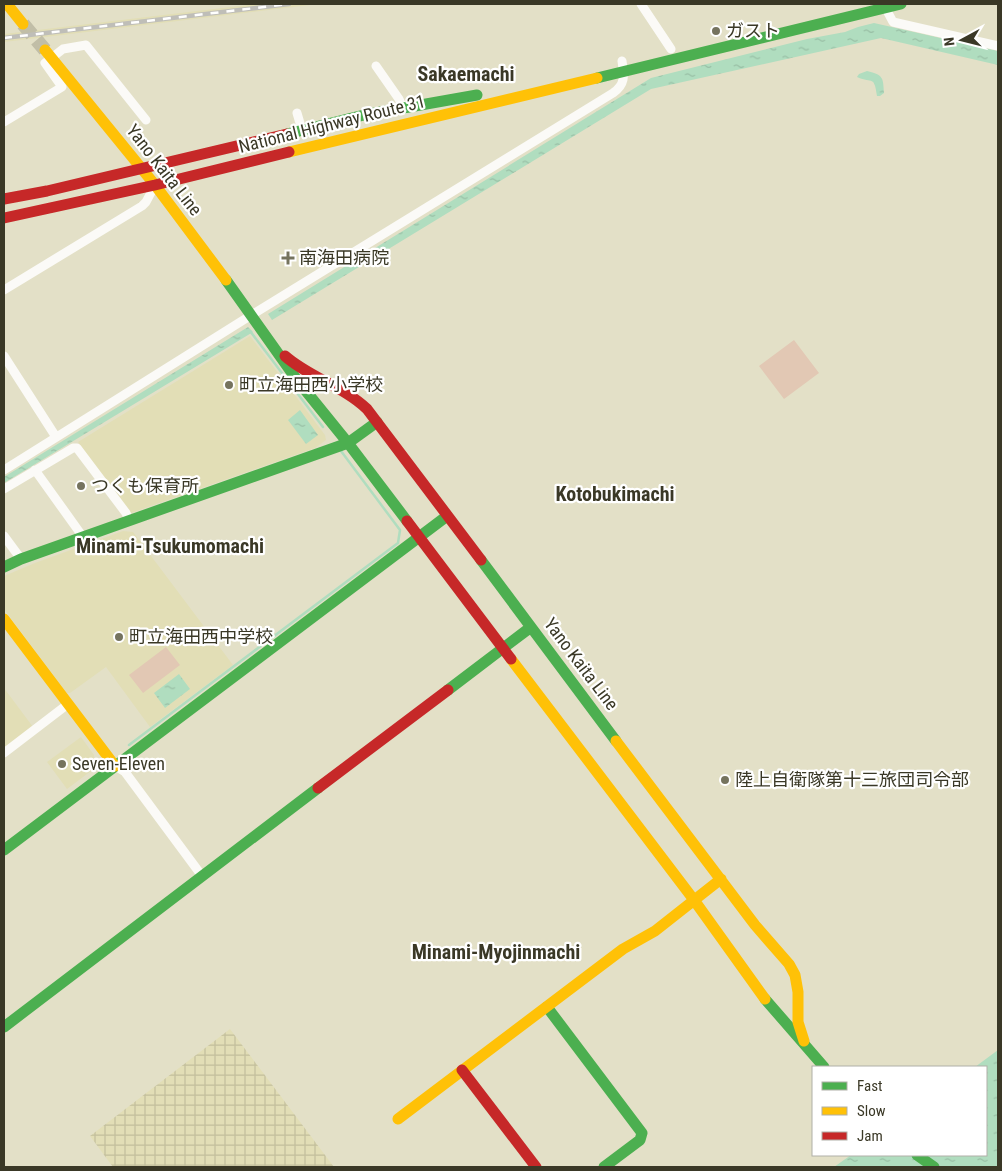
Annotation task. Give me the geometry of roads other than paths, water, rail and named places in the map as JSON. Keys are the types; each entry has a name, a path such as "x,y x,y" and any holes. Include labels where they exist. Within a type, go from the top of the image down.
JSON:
{"main road":[{"path":"7,4 23,24"},
{"name":"National Highway Route 31","path":"4,199 48,191 364,115 405,115 602,83 623,66 671,50 862,4"},
{"name":"National Highway Route 31","path":"4,219 34,210 155,185 476,95 623,66 885,5 901,4"},
{"name":"Yano Kaita Line","path":"45,50 155,185 262,329 276,352 348,443 694,900 765,999 820,1063"},
{"path":"4,209 405,115"},
{"name":"Yano Kaita Line","path":"271,342 301,369 356,399 377,422 721,879 792,969 798,987 798,1022 806,1047"},
{"path":"4,568 21,559 348,443 377,422"},
{"path":"4,850 447,516"},
{"path":"4,619 115,766"},
{"path":"4,1027 531,627"},
{"path":"398,1119 623,949 655,931 721,879"},
{"path":"547,1006 642,1133 640,1140 604,1167"},
{"path":"462,1070 536,1167"},
{"path":"918,1156 934,1167"}],"street":[{"path":"641,4 671,50"},
{"path":"885,5 892,22 998,46"},
{"path":"4,122 62,87 46,62 63,49 86,45 146,120"},
{"path":"376,66 399,99 405,115"},
{"path":"4,470 604,99 620,88 623,82 623,66"},
{"path":"602,83 604,99"},
{"path":"297,112 302,130"},
{"path":"4,290 142,206 155,185"},
{"path":"4,356 56,437"},
{"path":"6,483 35,470 73,448 77,448 126,513 129,520"},
{"path":"35,470 83,537"},
{"path":"4,536 21,559"},
{"path":"4,753 68,704"},
{"path":"115,766 124,772 202,876"}],"water":[{"path":"874,23 998,51 998,65 881,38 651,89 272,320 268,314 651,78 807,39 845,32"},
{"path":"867,71 880,76 884,93 880,96 877,96 875,85 872,81 857,77 859,74"},
{"path":"248,327 253,332 4,483 4,477"},
{"path":"300,410 318,435 306,444 288,420"},
{"path":"179,674 190,689 165,708 154,693"},
{"path":"998,1050 998,1167 834,1167 850,1156 987,1156 987,1066 976,1066"}],"waterway":[{"path":"250,331 323,427"},
{"path":"129,745 398,543 400,530 341,451"}],"tunnel":[{"path":"23,24 45,50"}],"railway":[{"path":"4,38 289,4"}],"place":[{"name":"ガスト","path":"716,31"},
{"name":"南海田病院","path":"288,258"},
{"name":"町立海田西小学校","path":"229,385"},
{"name":"つくも保育所","path":"81,486"},
{"name":"町立海田西中学校","path":"119,637"},
{"name":"Seven-Eleven","path":"62,764"},
{"name":"陸上自衛隊第十三旅団司令部","path":"725,780"}],"district":[{"name":"Sakaemachi","path":"466,74"},
{"name":"Kotobukimachi","path":"615,494"},
{"name":"Minami-Tsukumomachi","path":"170,546"},
{"name":"Minami-Myojinmachi","path":"496,952"}]}
